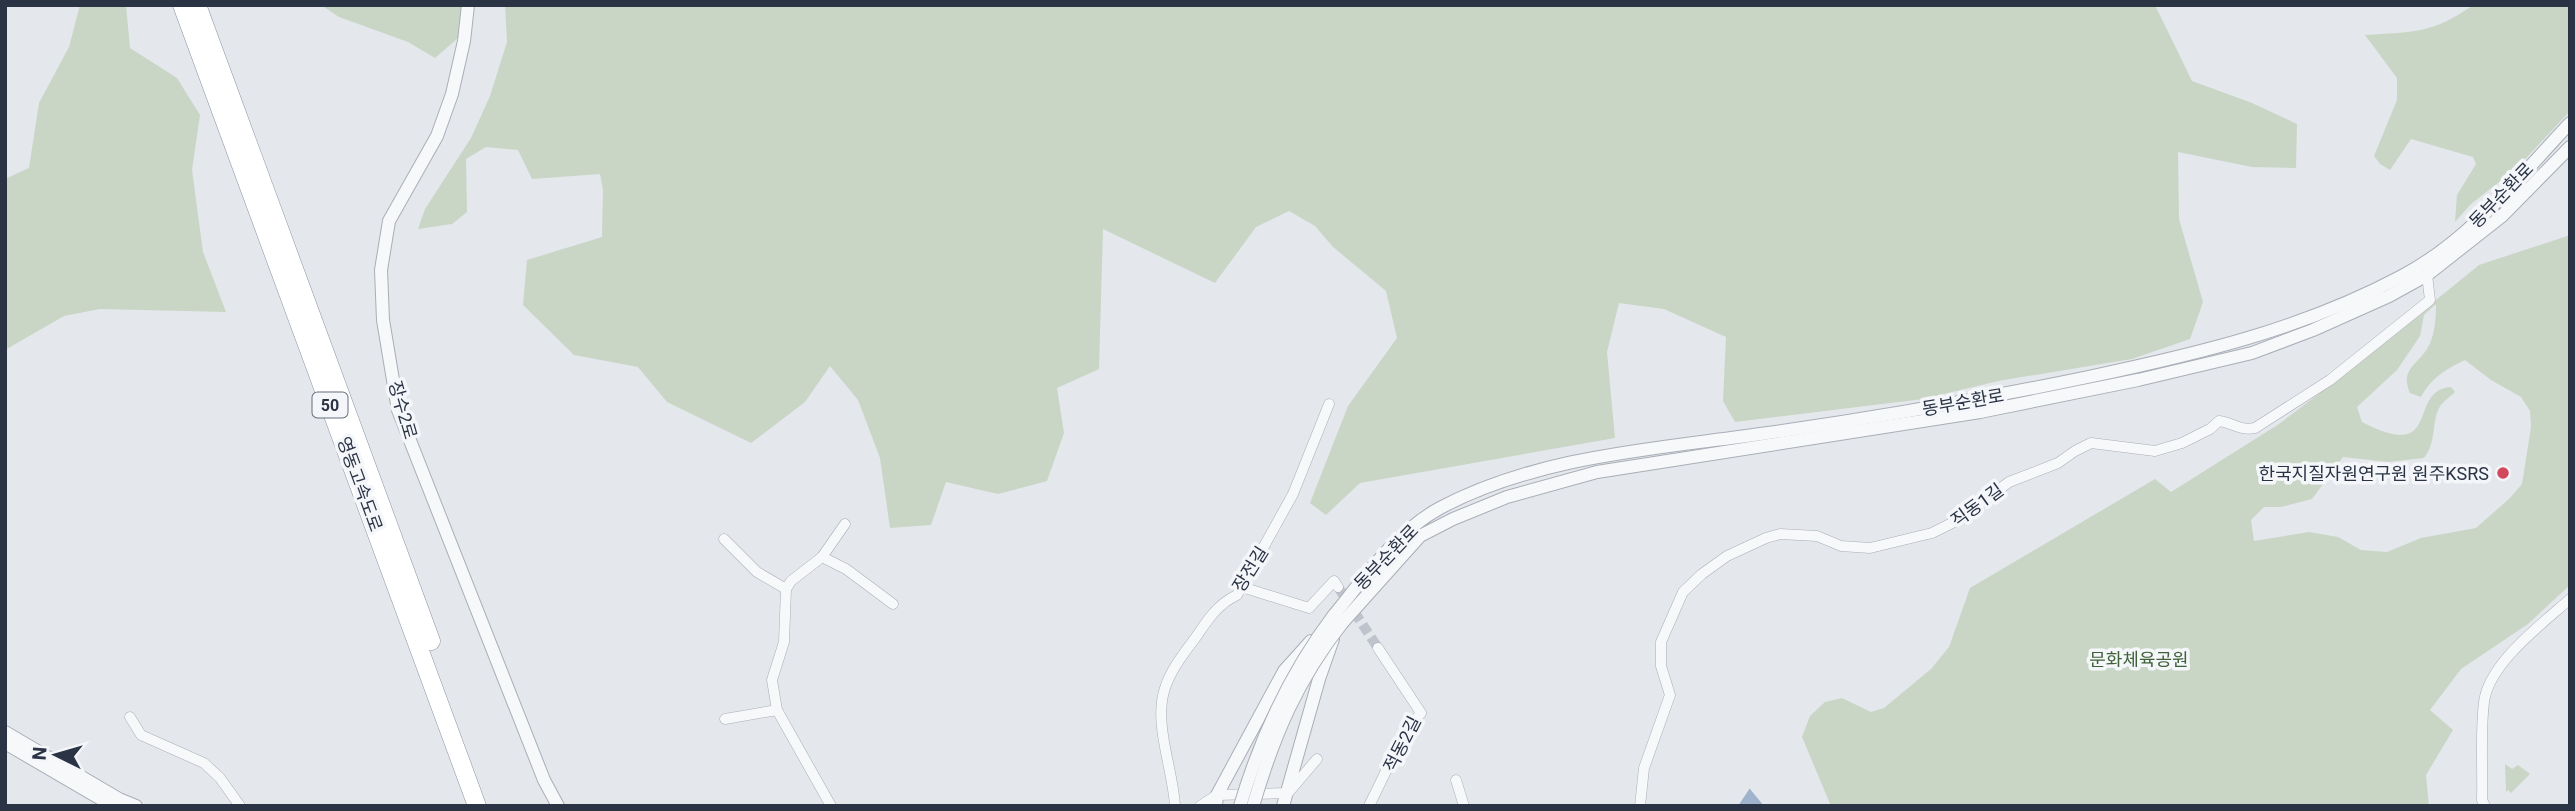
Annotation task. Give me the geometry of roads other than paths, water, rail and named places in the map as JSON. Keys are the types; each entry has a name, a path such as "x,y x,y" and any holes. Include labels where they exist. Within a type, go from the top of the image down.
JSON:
{"highway":[{"name":"영동고속도로","path":"182,5 477,806"},
{"name":"영동고속도로","path":"197,5 490,806"}],"street":[{"name":"장수2로","path":"468,5 464,41 452,94 441,126 389,221 381,270 383,320 398,410 544,780 558,806"},
{"name":"동부순환로","path":"1336,622 1364,578 1407,530 1437,510 1472,493 1549,467 1989,398 2141,366 2242,341 2318,314 2402,276 2441,253 2473,226 2570,123"},
{"name":"동부순환로","path":"1336,622 1420,536 1507,497 1597,472 1980,412 2138,380 2252,353 2313,330 2376,302 2427,275 2502,216 2570,147"},
{"name":"직동1길","path":"1640,806 1644,768 1670,695 1661,666 1661,642 1684,593 1702,574 1727,556 1780,534 1817,536 1841,546 1870,548 1947,527 2009,482 2058,463 2091,443 2155,451 2182,443 2210,429 2219,421 2243,430 2255,428 2330,380 2431,300 2427,275"},
{"name":"장전길","path":"1175,806 1174,782 1161,721 1165,688 1179,662 1213,613 1224,601 1237,595 1242,587 1293,494 1329,404"},
{"path":"831,806 777,710 772,680 784,642 786,589 791,581 822,557 845,524"},
{"path":"724,539 757,572 786,589"},
{"path":"822,557 846,569 893,604"},
{"path":"1242,587 1309,608 1334,581 1338,587"},
{"path":"2485,806 2482,800 2484,700 2492,680 2500,666 2570,598"},
{"path":"1283,806 1336,622"},
{"path":"1216,800 1284,671 1336,622"},
{"path":"1240,806 1276,708 1302,661 1336,622"},
{"path":"1253,806 1285,714 1336,622"},
{"name":"적동2길","path":"1369,806 1405,732 1421,713 1378,648"},
{"path":"725,719 777,710"},
{"path":"130,717 141,735 204,763 220,778 240,806"},
{"path":"5,732 119,799 136,806"},
{"path":"5,743 113,806"},
{"path":"1200,806 1216,800 1288,793 1317,759"},
{"path":"1456,780 1464,806"}],"water":[{"path":"1750,789 1764,806 1738,806"}],"tunnel":[{"path":"1338,587 1378,648"}],"place":[{"name":"한국지질자원연구원 원주KSRS","path":"2503,473"}],"park label":[{"name":"문화체육공원","path":"2139,659"}]}
